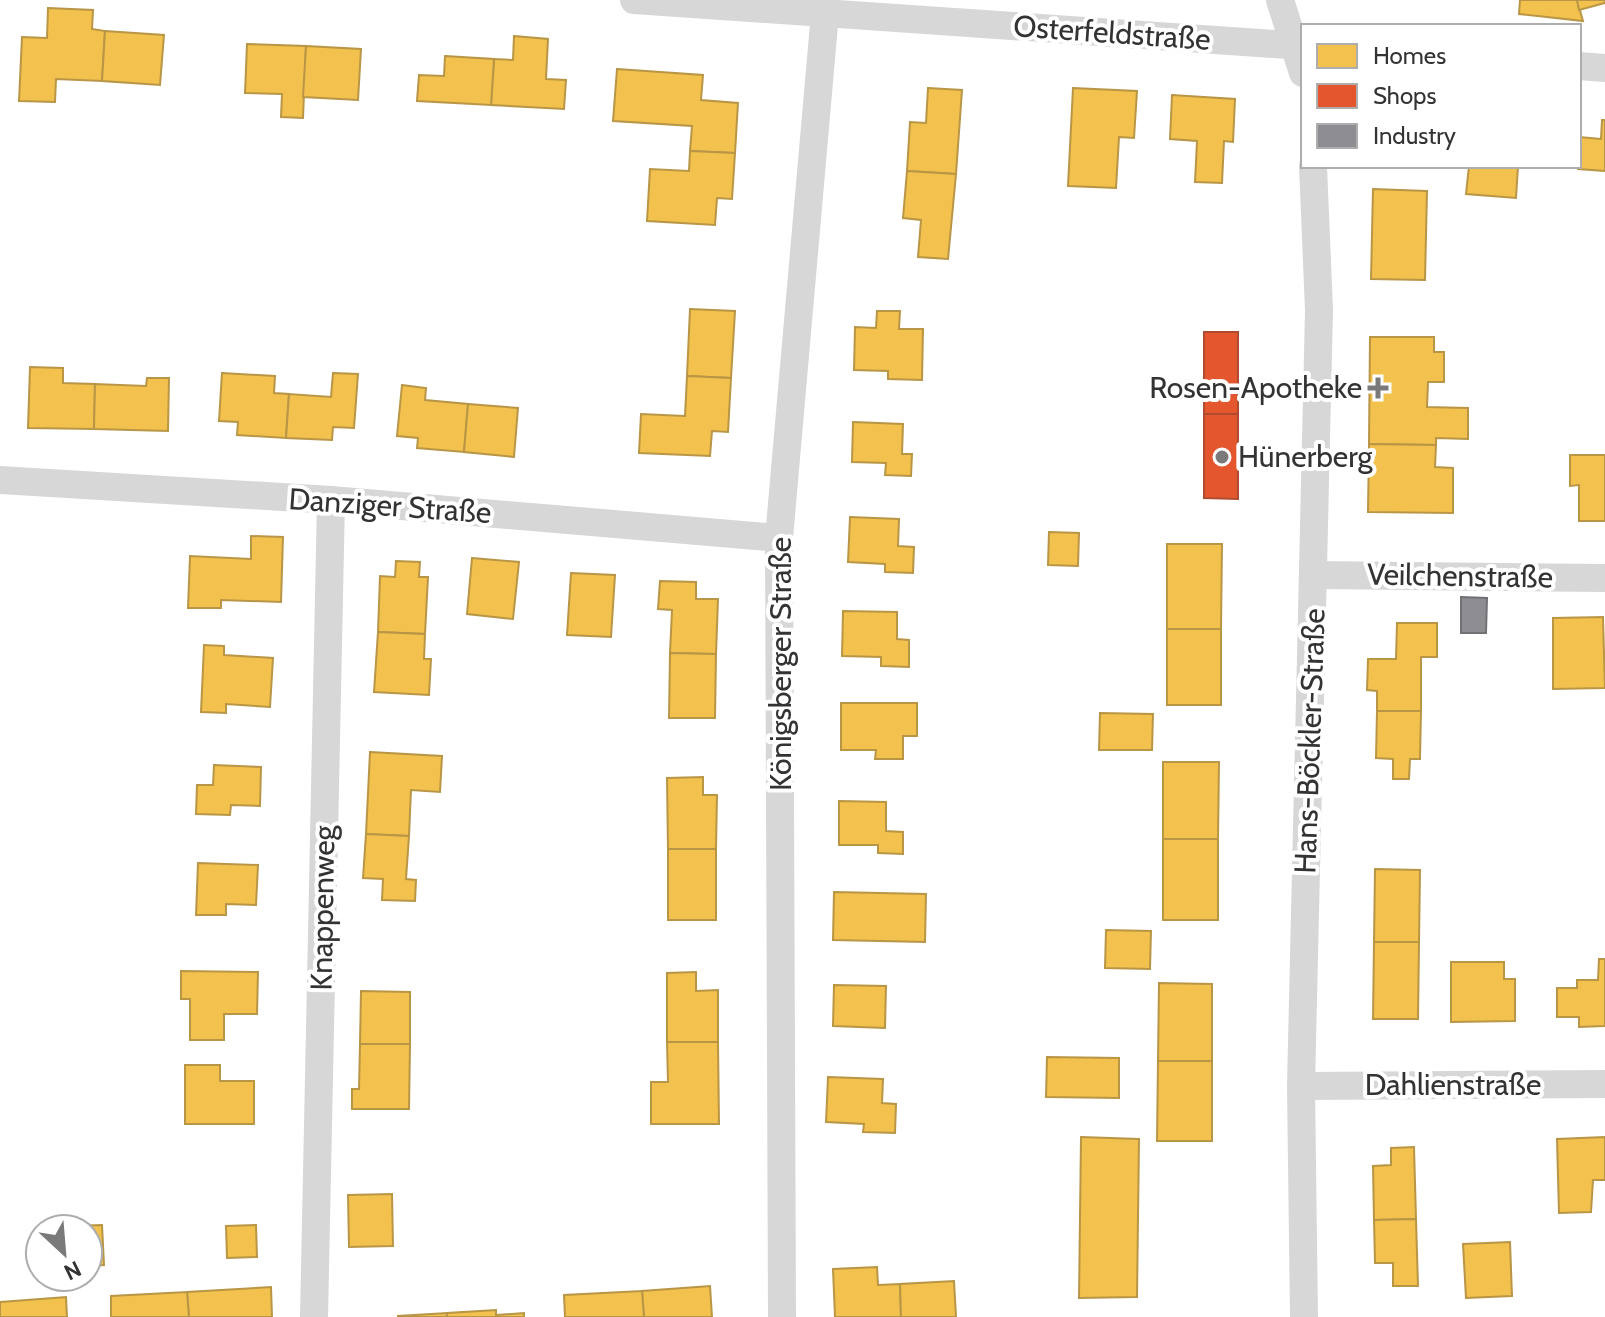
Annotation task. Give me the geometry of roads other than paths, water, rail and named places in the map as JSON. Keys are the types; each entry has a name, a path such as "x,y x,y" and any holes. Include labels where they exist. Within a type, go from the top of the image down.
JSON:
{"street":[{"name":"Osterfeldstraße","path":"634,0 1299,45"},
{"path":"1280,0 1299,45"},
{"name":"Königsberger Straße","path":"782,1317 779,538 825,13"},
{"path":"1581,66 1605,68"},
{"name":"Hans-Böckler-Straße","path":"1304,1317 1301,1086 1319,310 1313,168"},
{"name":"Danziger Straße","path":"0,480 331,500 779,538"},
{"name":"Knappenweg","path":"314,1317 331,500"},
{"name":"Veilchenstraße","path":"1315,575 1605,578"},
{"name":"Dahlienstraße","path":"1301,1086 1605,1084"}],"place":[{"name":"Rosen-Apotheke","path":"1378,388"},
{"name":"Hünerberg","path":"1222,457"}]}
